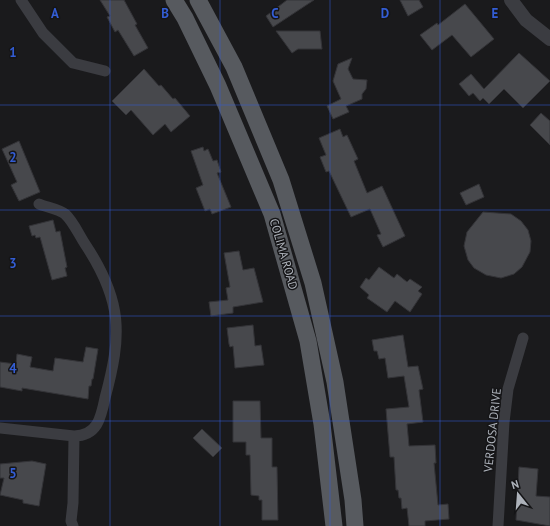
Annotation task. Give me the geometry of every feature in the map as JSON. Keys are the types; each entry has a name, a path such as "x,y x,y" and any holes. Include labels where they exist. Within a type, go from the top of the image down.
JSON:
{"main road":[{"name":"COLIMA ROAD","path":"174,0 218,86 272,214 308,341 322,424 334,526"},
{"name":"COLIMA ROAD","path":"198,0 234,67 281,180 313,283 335,382 353,500 355,526"}],"street":[{"path":"21,0 43,33 73,63 105,71"},
{"path":"511,0 526,20 550,39"},
{"path":"0,428 84,436 93,429 101,418 116,351 117,336 115,311 107,283 96,260 64,213 39,204"},
{"name":"VERDOSA DRIVE","path":"498,526 500,463 506,402 508,389 523,338"},
{"path":"73,526 71,521 73,503 74,436"}],"building":[{"path":"100,0 124,0 137,24 135,25 148,48 134,56 118,30 115,32 107,17 110,16"},
{"path":"287,0 314,0 273,27 266,16"},
{"path":"400,0 419,0 423,7 408,16"},
{"path":"465,4 494,39 471,57 452,35 432,50 420,35 437,23 438,25"},
{"path":"276,31 320,31 322,49 298,49 292,53"},
{"path":"519,53 550,81 523,108 504,89 489,104 483,98 480,101 473,93 469,96 459,84 471,74 484,89"},
{"path":"352,58 348,69 353,79 367,80 366,89 362,94 362,99 346,106 349,112 333,119 327,106 341,99 333,81 338,64"},
{"path":"144,69 159,86 161,85 173,99 175,98 190,116 171,132 165,124 153,135 131,110 126,115 112,101"},
{"path":"541,113 550,121 550,145 530,125"},
{"path":"340,129 343,137 347,135 358,159 354,161 367,193 382,186 405,236 383,247 377,235 381,234 370,209 351,217 329,171 326,172 320,157 326,155 319,138"},
{"path":"19,141 40,192 19,201 11,185 17,182 2,149"},
{"path":"203,147 204,151 208,149 213,161 217,160 221,172 217,173 231,207 212,214 210,209 205,211 196,188 203,185 191,151"},
{"path":"479,184 484,197 466,205 460,193"},
{"path":"483,212 511,214 521,221 528,230 531,241 530,252 522,267 514,274 501,278 486,275 474,268 468,260 464,246 467,232"},
{"path":"53,220 56,232 60,231 67,267 65,268 67,276 52,280 40,237 36,238 35,235 32,236 29,226"},
{"path":"239,251 243,270 254,268 263,302 233,307 233,313 211,316 209,302 228,300 226,288 230,287 224,253"},
{"path":"379,267 394,278 397,274 407,282 410,279 422,287 418,291 422,294 410,312 395,301 387,312 367,298 369,295 360,287 366,278 369,280"},
{"path":"253,325 255,346 261,345 264,365 235,368 233,346 230,347 227,328"},
{"path":"403,335 408,367 418,366 423,389 419,390 423,422 407,424 409,446 435,445 436,463 434,463 438,505 448,504 449,519 425,521 425,526 409,526 407,508 402,509 401,498 399,498 398,490 396,490 394,457 390,457 386,409 409,407 404,376 388,378 385,358 379,359 377,351 374,351 372,340"},
{"path":"86,347 98,349 93,379 91,386 89,386 88,399 22,388 22,391 0,387 0,362 16,364 17,354 32,357 30,367 53,371 55,358 83,362"},
{"path":"233,401 260,401 261,438 272,438 272,467 277,467 278,520 262,520 262,500 259,500 259,496 251,495 250,455 246,455 246,442 233,442"},
{"path":"202,429 222,448 213,457 193,438"},
{"path":"32,461 46,464 39,506 23,503 23,500 0,495 4,478 0,478 0,464"},
{"path":"519,467 538,469 536,496 550,497 550,526 516,520"}]}
